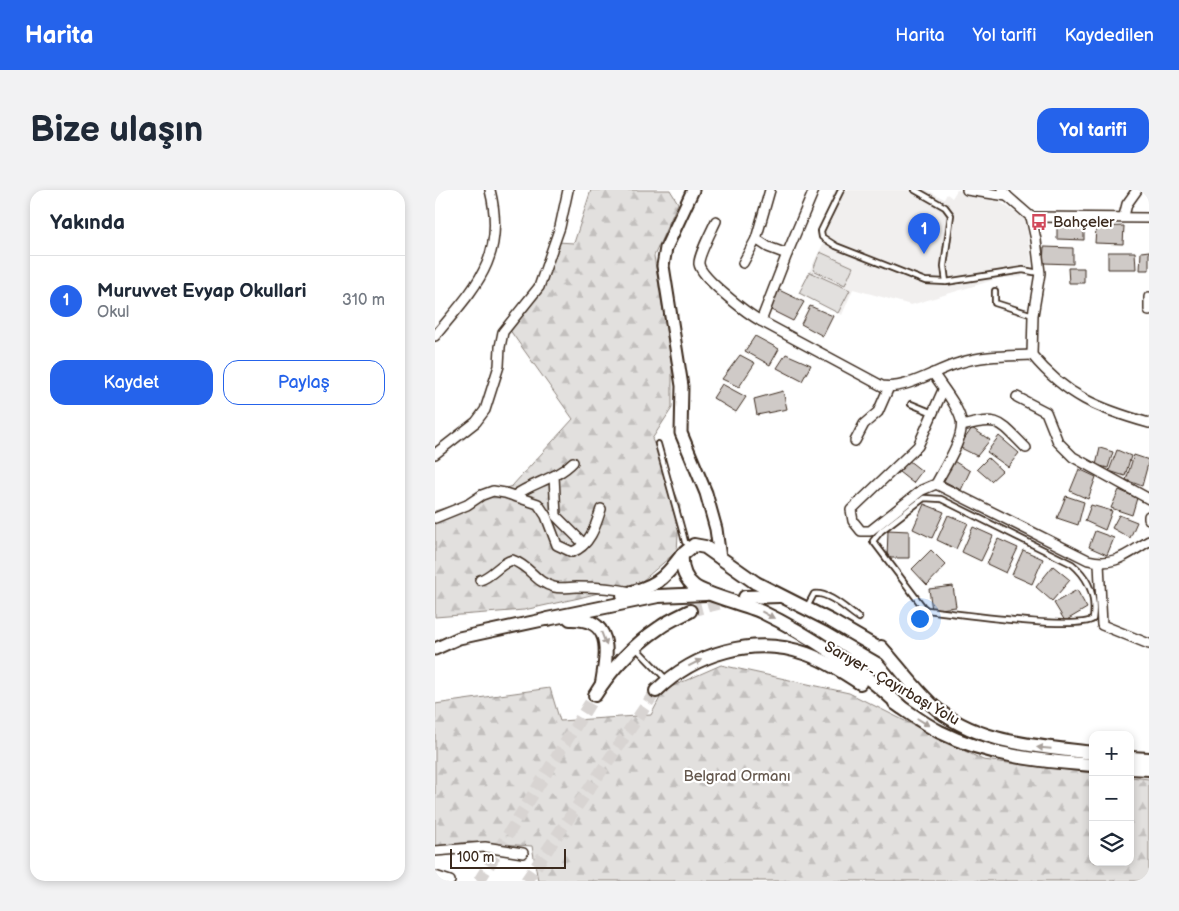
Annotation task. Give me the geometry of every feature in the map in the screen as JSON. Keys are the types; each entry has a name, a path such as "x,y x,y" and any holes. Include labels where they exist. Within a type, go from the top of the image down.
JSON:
{"main road":[{"path":"547,619 574,608 653,586 666,575 686,551 705,547 733,569 831,621 886,653 932,704 953,719 987,735 1030,746 1089,753"},
{"path":"686,551 681,566 693,586 762,612 787,626 879,686 901,707"},
{"path":"547,619 658,596 700,594 723,597"},
{"path":"745,597 782,596"},
{"path":"595,695 602,683 659,627 690,611"},
{"path":"547,619 581,619 593,624 600,631 607,649 602,683"},
{"name":"Sarıyer - Çayırbaşı Yolu","path":"656,691 667,680 686,667 715,654 733,649 767,646 805,653 823,661 939,732 997,753 1024,759 1089,765"},
{"path":"1134,758 1149,759"},
{"path":"1134,768 1149,769"}],"street":[{"path":"435,336 475,287 495,244 495,209 490,190"},
{"path":"435,454 476,422 485,410 499,366 503,332 539,287 560,228 568,190"},
{"path":"693,190 666,248 663,266 682,386 681,433 707,492 716,529 720,558"},
{"path":"743,263 756,239 770,190"},
{"path":"761,321 814,190"},
{"path":"967,190 1005,193 1031,217 1041,273 1033,315 1032,355 1049,375 1078,398 1122,416 1149,423"},
{"path":"1124,216 1127,204 1137,190"},
{"path":"1031,217 1124,216 1149,218"},
{"path":"716,221 699,260 701,271 747,313 882,386 889,387 982,357 1032,355"},
{"path":"756,239 768,247 787,254"},
{"path":"1149,297 1149,310"},
{"path":"933,372 959,415 962,426 961,433 936,484 922,490 870,531 861,531 853,521 851,510 918,446 943,390"},
{"path":"855,441 864,424 879,412 889,387"},
{"path":"1017,397 1046,412 1057,442 1073,457 1149,499"},
{"path":"962,426 989,420 995,422 1004,426 1026,448"},
{"path":"514,496 526,487 564,471 573,462"},
{"path":"554,476 557,516 584,544"},
{"path":"936,484 1099,563 1115,560 1149,541"},
{"path":"435,518 493,492 514,496 538,504 546,516 557,544 562,549 572,552 584,544 596,524 601,509"},
{"path":"480,580 489,577 501,564 513,560 529,568 536,578 544,584 556,588 611,587 632,592"},
{"path":"1099,563 1102,625 1149,644"},
{"path":"435,649 464,637 547,619"},
{"path":"435,851 485,847 523,853"},
{"path":"435,876 450,881"}],"lane":[{"path":"841,190 821,231 822,237 836,246 925,282 946,282 1023,270 1041,273"},
{"path":"915,190 945,207 951,215 944,266 946,282"},
{"path":"995,291 995,302 1033,315"},
{"path":"911,404 933,413"},
{"path":"658,444 686,551"},
{"path":"924,498 941,499 998,527 1059,556 1080,570 1091,588 1093,619 1083,623 1023,621 927,610 917,602 873,541 881,531 924,498"},
{"path":"998,527 1002,517"},
{"path":"806,608 814,594 818,593 825,595 859,618"},
{"path":"636,648 667,680"}],"shaded area":[{"path":"835,190 927,190 944,199 947,194 952,198 957,190 993,197 1026,220 1032,266 1023,266 1022,277 1000,278 911,305 853,289 842,315 799,292 824,242 817,234"}],"green space":[{"path":"591,190 670,190 678,203 654,256 672,365 672,408 652,439 680,504 677,551 641,582 524,610 435,617 435,511 512,486 573,419 509,329 557,242 574,243"},
{"path":"820,252 853,267 845,285 813,270"},
{"path":"810,272 850,290 838,313 799,293"},
{"name":"Belgrad Ormanı","path":"721,665 849,693 983,760 1089,773 1089,866 1134,866 1134,777 1149,779 1149,881 538,881 532,846 469,842 435,846 435,704 550,688 560,721 651,715 664,690"}],"building":[{"path":"1057,222 1084,224 1084,240 1057,239"},
{"path":"1124,226 1123,244 1095,243 1096,227"},
{"path":"1044,247 1073,248 1073,264 1043,263"},
{"path":"1149,251 1149,270 1140,270 1141,252"},
{"path":"1108,252 1135,252 1136,269 1108,269"},
{"path":"1068,268 1084,268 1084,283 1069,283"},
{"path":"779,290 804,302 793,321 769,309"},
{"path":"810,306 833,316 823,336 801,324"},
{"path":"755,336 779,349 770,365 745,351"},
{"path":"786,354 811,365 802,381 777,368"},
{"path":"740,355 755,363 739,387 722,379"},
{"path":"722,384 746,397 736,412 713,398"},
{"path":"783,391 787,409 757,415 754,399"},
{"path":"972,428 990,440 977,456 959,447"},
{"path":"999,436 1019,453 1008,467 987,452"},
{"path":"1100,448 1113,452 1108,468 1096,465"},
{"path":"1117,450 1131,456 1125,476 1109,471"},
{"path":"1134,455 1149,460 1142,486 1126,480"},
{"path":"988,458 1002,471 991,481 977,469"},
{"path":"908,460 922,471 913,483 899,472"},
{"path":"952,460 970,471 961,490 942,480"},
{"path":"1079,469 1096,477 1088,499 1070,491"},
{"path":"1119,490 1137,498 1132,515 1111,508"},
{"path":"1066,496 1084,502 1078,525 1057,518"},
{"path":"924,504 944,512 932,538 913,529"},
{"path":"1091,505 1112,511 1105,530 1085,521"},
{"path":"948,515 968,523 956,549 937,540"},
{"path":"1119,515 1137,522 1130,538 1112,528"},
{"path":"973,527 993,536 981,561 962,552"},
{"path":"888,530 909,531 909,558 887,558"},
{"path":"1095,531 1114,538 1107,555 1089,547"},
{"path":"998,539 1018,548 1006,573 987,564"},
{"path":"931,550 946,565 927,585 912,569"},
{"path":"1023,550 1043,559 1032,584 1012,575"},
{"path":"1053,566 1070,580 1052,601 1036,587"},
{"path":"953,586 956,607 932,610 929,589"},
{"path":"1077,590 1087,608 1065,621 1054,603"}],"tunnel":[{"path":"690,611 733,600"},
{"path":"526,881 656,691"},
{"path":"479,881 595,695"}],"place":[{"name":"Bahçeler","path":"1039,222"},
{"name":"Muruvvet Evyap Okullari","path":"924,254"}]}
